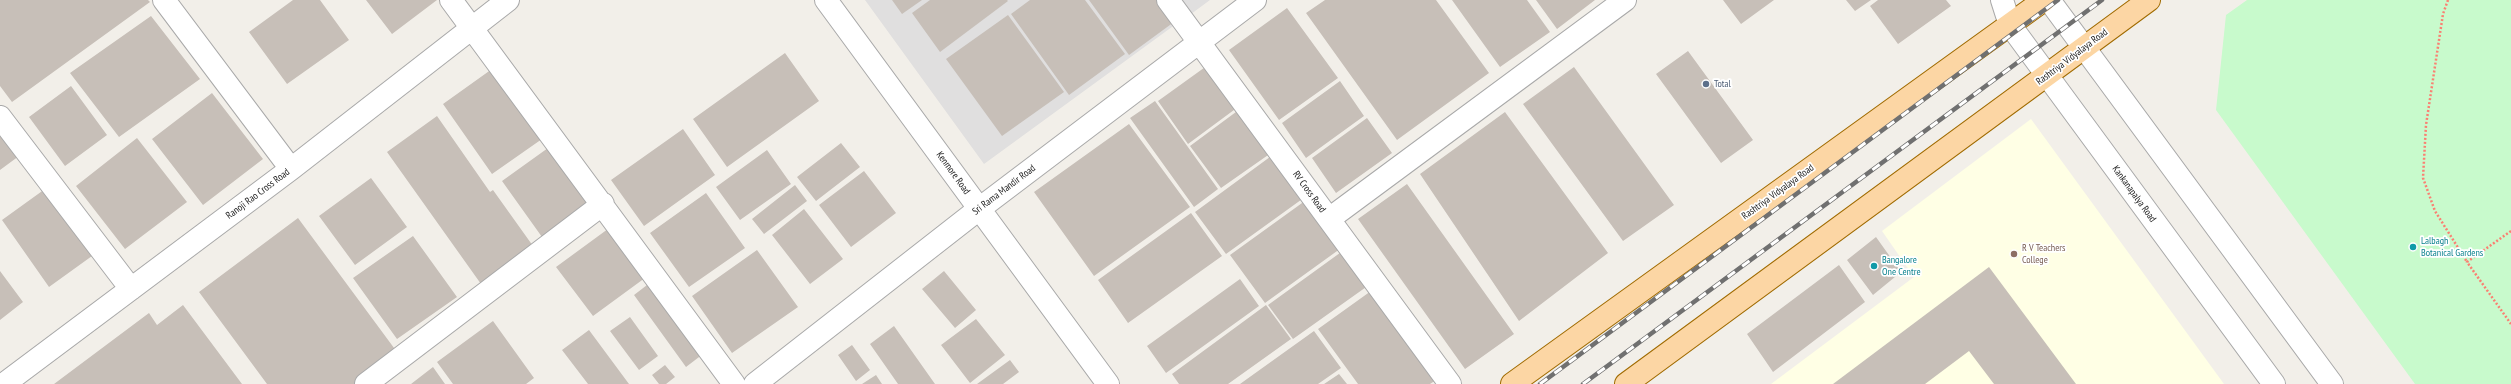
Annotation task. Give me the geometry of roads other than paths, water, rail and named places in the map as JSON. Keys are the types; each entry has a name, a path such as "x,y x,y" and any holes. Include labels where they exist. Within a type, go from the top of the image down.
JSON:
{"main road":[{"name":"Rashtriya Vidyalaya Road","path":"1512,384 2044,0"},
{"name":"Rashtriya Vidyalaya Road","path":"1626,384 2149,0"}],"street":[{"path":"164,0 291,169"},
{"path":"451,0 603,204 734,384"},
{"name":"Ranoji Rao Cross Road","path":"4,384 291,169 471,27 508,0"},
{"name":"Kenmore Road","path":"826,0 1108,384"},
{"name":"RV Cross Road","path":"1168,0 1450,384"},
{"name":"Sri Rama Mandir Road","path":"755,384 980,209 1255,0"},
{"path":"1328,219 1625,0"},
{"name":"Kankanapalya Road","path":"2002,0 2010,25 2274,384"},
{"path":"2049,0 2332,384"},
{"path":"0,117 131,289"},
{"path":"366,384 603,204"}],"railway":[{"path":"1540,384 2058,0"},
{"path":"1583,384 2102,0"}],"place":[{"name":"Total","path":"1706,84"},
{"name":"Lalbagh Botanical Gardens","path":"2413,247"},
{"name":"R V Teachers College","path":"2014,254"},
{"name":"Bangalore One Centre","path":"1874,266"}]}
